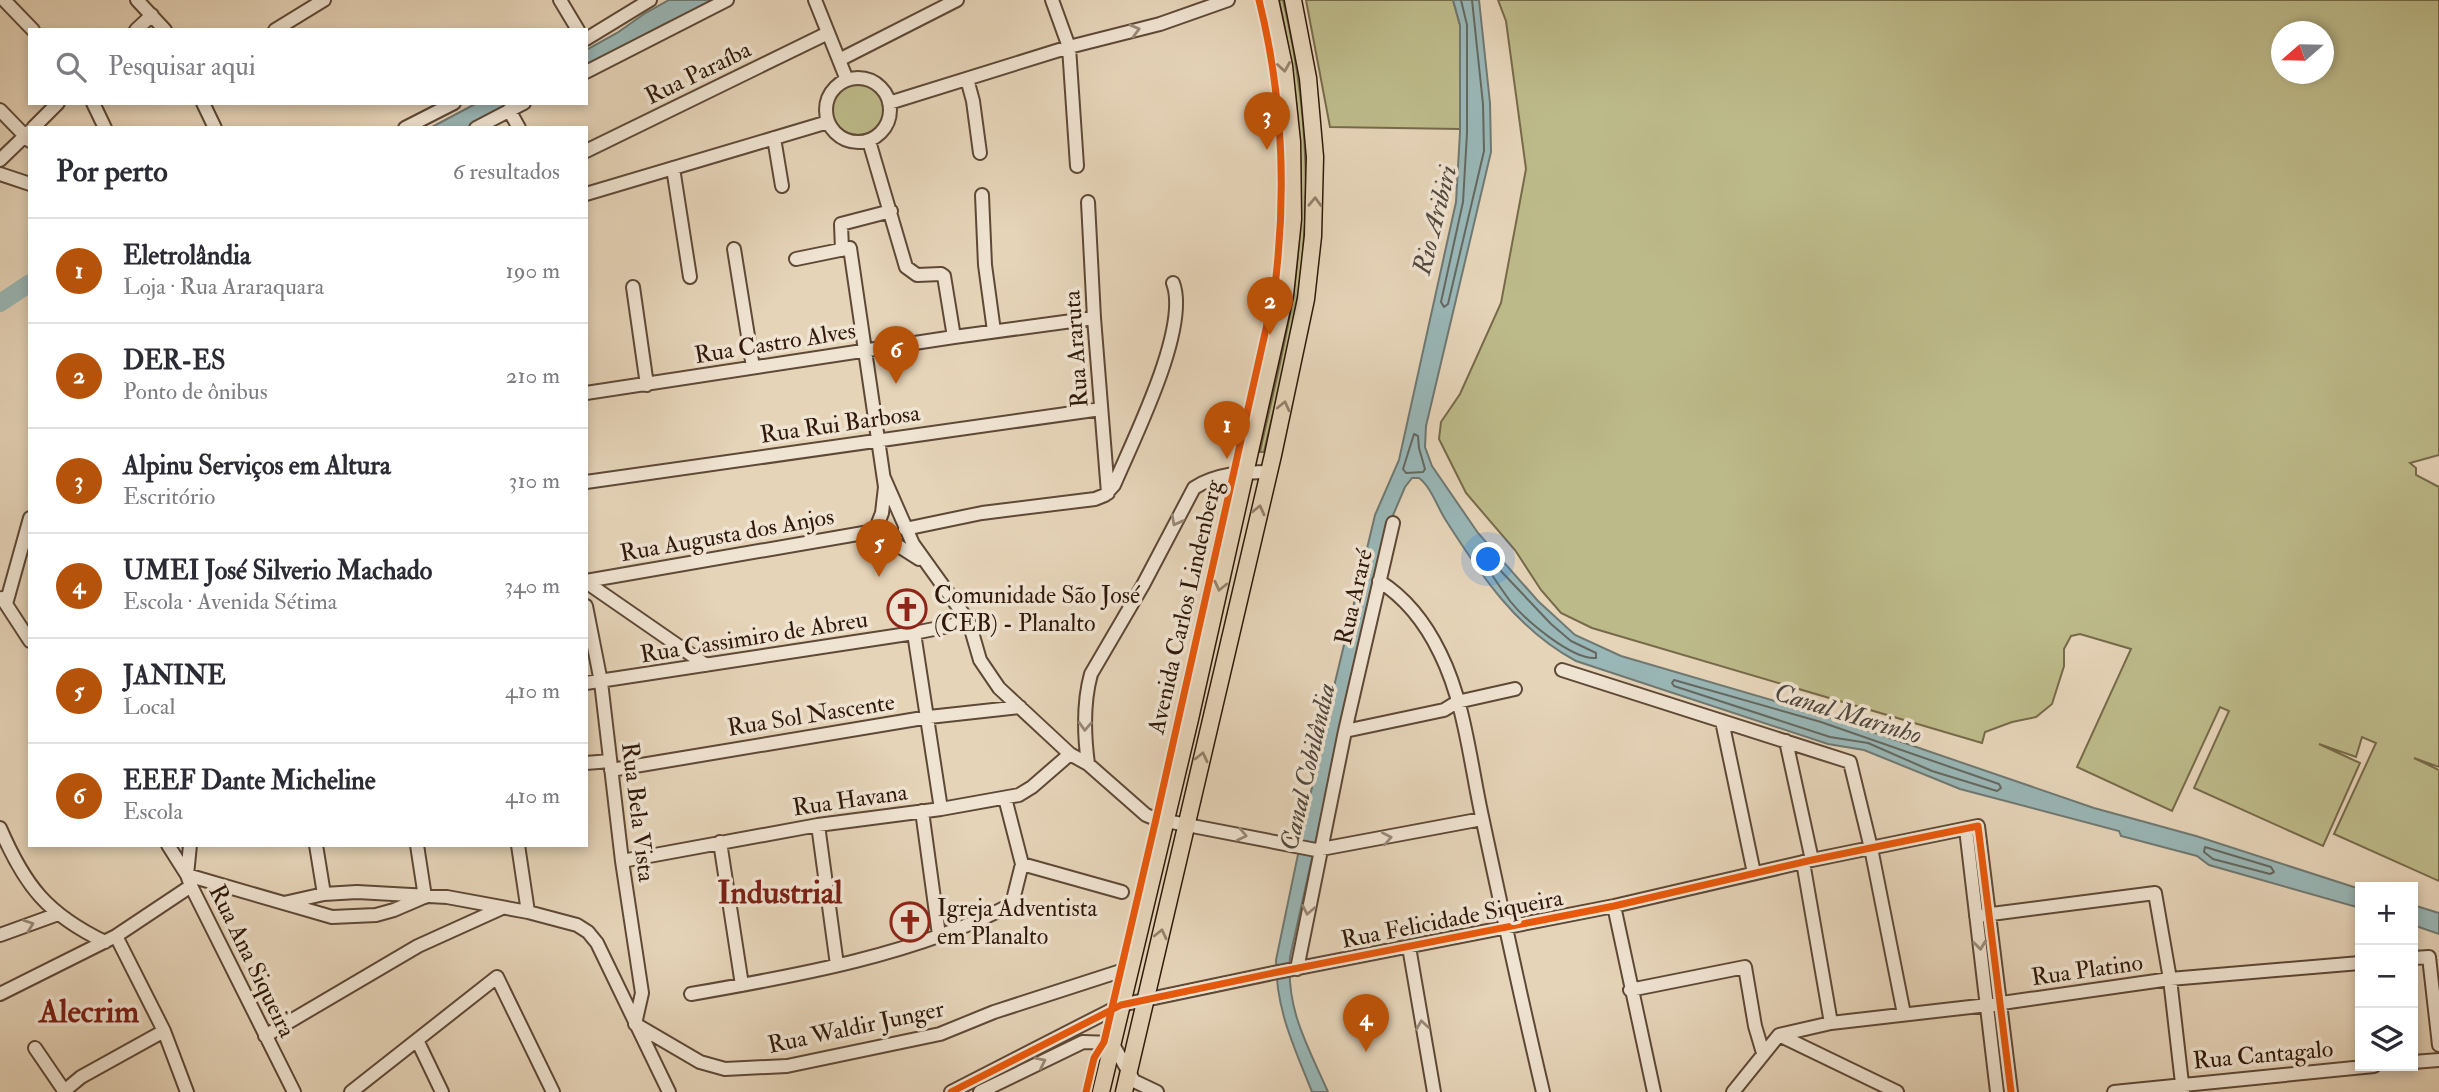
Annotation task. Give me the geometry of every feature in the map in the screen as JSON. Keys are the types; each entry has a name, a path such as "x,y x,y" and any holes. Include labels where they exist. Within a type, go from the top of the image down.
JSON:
{"main road":[{"name":"Avenida Carlos Lindenberg","path":"1101,1092 1280,325 1292,227 1293,173 1290,112 1270,0"},
{"name":"Avenida Carlos Lindenberg","path":"1124,1092 1269,472 1309,283 1315,157 1303,47 1293,0"},
{"path":"1112,1043 1134,1048"}],"street":[{"path":"4,0 31,28"},
{"path":"137,0 163,28"},
{"path":"278,28 324,0"},
{"path":"560,0 577,28"},
{"path":"588,38 650,0"},
{"path":"588,71 727,0"},
{"path":"815,0 847,80"},
{"path":"839,60 957,0"},
{"path":"1052,0 1069,47 1077,166"},
{"path":"889,103 1069,47 1160,23 1228,0"},
{"path":"138,28 152,15"},
{"name":"Rua Paraíba","path":"588,150 828,33"},
{"path":"859,78 876,84 889,103 890,115 886,126 879,135 869,141 844,139 834,132 828,122 826,109 829,97 836,86 847,80 859,78"},
{"path":"967,79 973,101 980,153"},
{"path":"36,126 56,105"},
{"path":"94,105 104,126"},
{"path":"204,105 214,126"},
{"path":"409,126 450,105"},
{"path":"480,126 520,105"},
{"path":"0,110 28,133"},
{"path":"509,110 518,126"},
{"path":"588,193 828,122"},
{"path":"0,160 28,135"},
{"path":"774,138 782,186"},
{"path":"869,141 905,264 917,275 944,276 954,337"},
{"path":"673,168 690,276"},
{"path":"0,174 28,183"},
{"path":"982,195 985,265 994,331"},
{"name":"Rua Araruta","path":"1088,202 1108,493"},
{"path":"842,250 841,224 891,211"},
{"path":"796,259 850,248 876,440 889,504 905,538 933,570 969,622 980,660 999,688 1070,754 1088,764 1146,814 1297,847 1318,850 1482,819"},
{"path":"734,249 753,367"},
{"path":"889,504 875,531 905,538 982,513 1095,499 1108,493 1114,485 1160,376 1176,311 1177,298 1173,283"},
{"path":"633,287 647,385"},
{"name":"Rua Castro Alves","path":"588,393 1094,318"},
{"name":"Rua Rui Barbosa","path":"588,482 1101,409"},
{"path":"1088,764 1084,733 1087,686 1091,674 1143,585 1194,488 1205,480 1246,472 1269,472"},
{"name":"Rua Araré","path":"1295,969 1318,850 1393,523"},
{"path":"28,524 3,599 28,638"},
{"name":"Rua Augusta dos Anjos","path":"588,582 875,531"},
{"path":"1379,581 1399,594 1424,625 1444,662 1457,702 1543,1092"},
{"path":"588,583 706,665"},
{"name":"Rua Bela Vista","path":"588,616 601,682 622,861 642,993 635,1024"},
{"name":"Rua Cassimiro de Abreu","path":"588,683 914,633 969,622"},
{"path":"914,633 941,809"},
{"path":"1562,670 1850,762 1871,848 1904,1014"},
{"path":"1345,731 1444,710 1457,702 1515,689"},
{"name":"Rua Sol Nascente","path":"588,763 610,765 929,717 1020,707"},
{"path":"1722,721 1754,873"},
{"path":"1786,741 1808,861 1831,1023"},
{"name":"Rua Havana","path":"622,861 818,825 941,809 1019,795 1070,754"},
{"path":"691,994 883,954 994,914 1012,904 1022,864 1005,798"},
{"path":"922,811 939,934"},
{"path":"818,825 837,965"},
{"name":"Rua Felicidade Siqueira","path":"950,1092 1121,1005 1505,929 1808,861 1972,828 1983,915"},
{"path":"1,834 26,881 58,914 110,939 164,1031 187,1092"},
{"path":"720,842 742,985"},
{"path":"169,847 189,881 332,917 357,917 394,910 425,897"},
{"name":"Rua Ana Siqueira","path":"190,847 189,881 294,1092"},
{"path":"316,847 324,894"},
{"path":"417,847 425,897"},
{"path":"518,847 528,912"},
{"path":"1022,864 1122,892"},
{"path":"0,994 110,939 189,881"},
{"path":"284,903 324,894 357,892 447,897 528,912 577,925 588,932 597,943 668,1092"},
{"path":"2011,1092 1994,1004 1983,915 2155,893 2170,979 2183,1088"},
{"path":"1614,906 1654,1092"},
{"path":"265,1036 418,946 502,908"},
{"path":"0,935 58,914"},
{"path":"1409,947 1434,1092"},
{"path":"2418,958 2429,957 2439,1045"},
{"name":"Rua Platino","path":"1779,1035 1831,1023 1994,1004 2170,979 2355,962"},
{"path":"1630,990 1745,967 1755,1026 1763,1053"},
{"name":"Rua Waldir Junger","path":"635,1024 700,1062 725,1069 787,1066 940,1034 994,1012 1130,968"},
{"path":"351,1092 497,977 553,1092"},
{"path":"1994,1004 1997,1092"},
{"path":"35,1048 64,1092 82,1077 164,1031"},
{"path":"1733,1092 1779,1035 1897,1092"},
{"path":"417,1040 442,1092"},
{"path":"980,1092 1083,1042 1112,1043 1128,1073 1140,1086 1157,1092"},
{"path":"2418,1062 2439,1060"},
{"name":"Rua Cantagalo","path":"2114,1092 2183,1088 2355,1068"}],"shaded area":[{"path":"1279,0 1283,0 1297,69 1304,139 1306,210 1293,323 1264,452 1260,452 1290,316 1300,221 1297,110"},
{"path":"1306,0 1453,0 1460,25 1460,129 1330,127"},
{"path":"1498,0 2439,0 2439,455 2410,463 2416,468 2416,475 2439,487 2439,767 2414,758 2439,770 2439,881 2334,834 2376,743 2362,737 2356,757 2319,744 2360,763 2323,846 2194,788 2229,711 2220,707 2172,811 2077,767 2131,649 2080,634 2071,636 2064,649 2064,666 2052,704 2036,717 1985,732 1982,743 1592,628 1561,613 1541,590 1515,550 1466,493 1439,439 1441,422 1460,394 1501,303 1526,169 1506,21"},
{"path":"858,83 877,90 884,109 877,128 858,135 839,128 832,109 839,90"}],"water":[{"path":"669,0 722,0 667,23 588,65 588,49"},
{"path":"1453,0 1479,0 1490,103 1491,152 1426,426 1425,447 1432,466 1478,533 1538,601 1575,635 1621,656 1823,715 2094,808 2196,836 2355,887 2355,907 2209,865 2197,856 2121,836 2119,831 1960,789 1864,750 1828,744 1576,661 1536,633 1501,599 1458,540 1427,486 1419,478 1412,478 1405,487 1391,520 1290,957 1291,994 1295,1010 1328,1092 1312,1092 1283,1012 1276,960 1326,720 1375,515 1399,460 1456,202 1460,132 1460,25"},
{"path":"473,105 510,105 471,126 434,126"},
{"path":"2418,907 2439,913 2439,934 2418,927"}],"waterway":[{"name":"Rio Aribiri","path":"0,303 28,284"}],"cycle path":[{"path":"1086,1092 1094,1058 1104,1042 1274,293 1281,220 1280,146 1273,73 1259,0"},
{"path":"951,1092 1121,1005 1614,906 1812,860 1978,826 2011,1092"}],"place":[{"name":"Alpinu Serviços em Altura","path":"1267,150"},
{"name":"DER-ES","path":"1270,335"},
{"name":"EEEF Dante Micheline","path":"896,384"},
{"name":"Eletrolândia","path":"1227,459"},
{"name":"JANINE","path":"879,577"},
{"name":"Comunidade São José (CEB) - Planalto","path":"907,609"},
{"name":"Igreja Adventista em Planalto","path":"910,922"},
{"name":"UMEI José Silverio Machado","path":"1366,1052"}],"district":[{"name":"Industrial","path":"780,893"},
{"name":"Alecrim","path":"89,1012"}],"water label":[{"name":"Canal Marinho","path":"1848,714"},
{"name":"Canal Cobilândia","path":"1308,767"}]}
